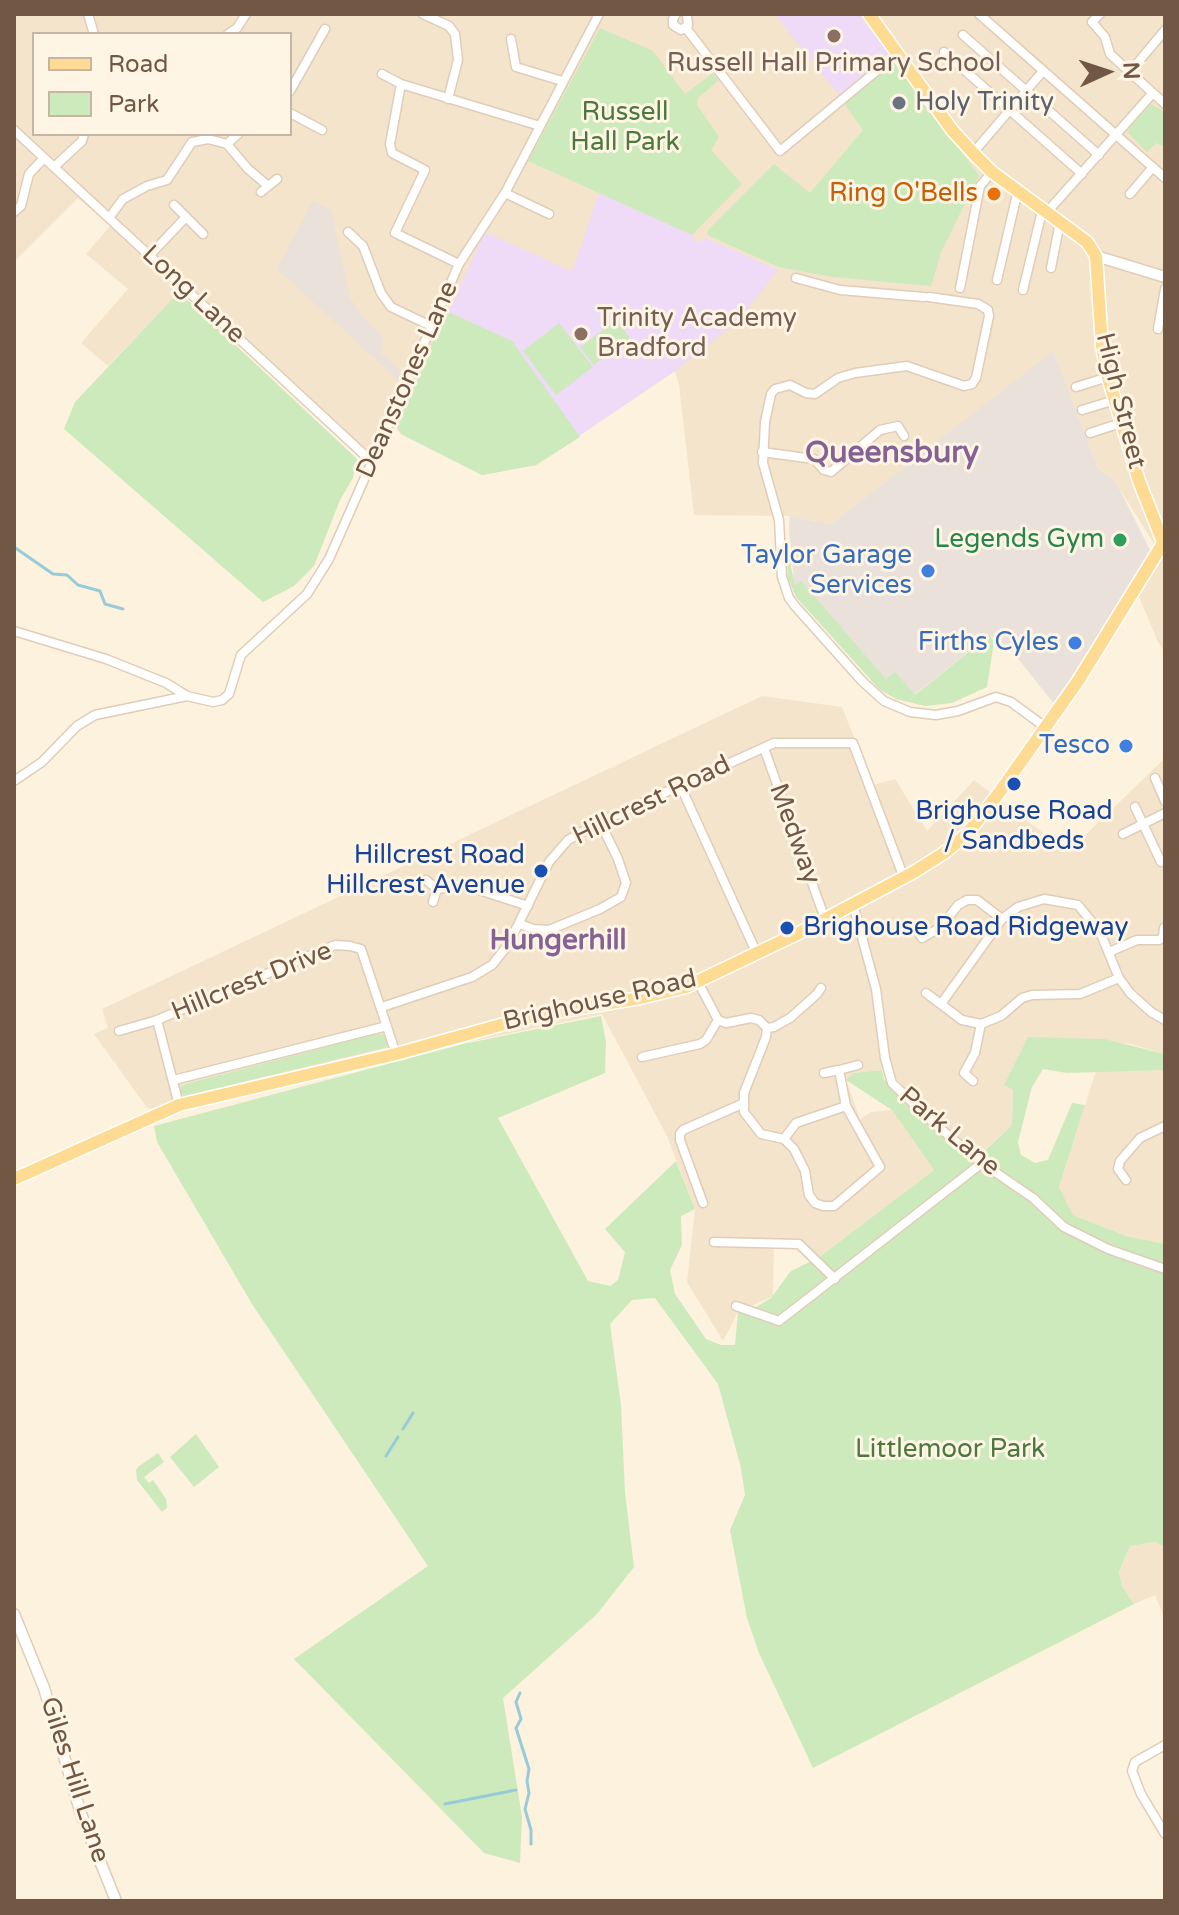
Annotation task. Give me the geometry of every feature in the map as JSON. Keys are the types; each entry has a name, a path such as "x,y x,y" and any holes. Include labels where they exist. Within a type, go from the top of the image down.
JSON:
{"main road":[{"path":"869,14 952,130 973,153 992,172 1087,242 1096,256"},
{"name":"High Street","path":"1096,256 1102,346 1108,377 1139,481 1164,543"},
{"name":"Brighouse Road","path":"14,1179 179,1105 396,1054 486,1027 640,998 698,982 904,878 944,853 967,834 1078,681 1164,543"}],"street":[{"path":"231,32 246,14"},
{"path":"423,14 449,26 455,34 458,60 448,99"},
{"name":"Deanstones Lane","path":"187,696 213,702 229,694 241,655 307,594 329,559 459,264 505,193 599,14"},
{"path":"676,14 674,26 681,30 686,28"},
{"path":"686,28 689,20 687,14"},
{"path":"1100,14 1092,22 1105,37 1110,54 1165,104"},
{"path":"981,16 1165,178"},
{"path":"686,28 780,151 897,54"},
{"path":"292,87 325,29"},
{"path":"1130,72 1165,30"},
{"path":"963,35 1099,155"},
{"path":"511,39 516,67 562,81"},
{"path":"944,52 1082,174"},
{"path":"973,153 1043,71"},
{"path":"382,74 401,84 540,126"},
{"path":"401,84 390,144 392,153 425,170 395,233 459,264"},
{"path":"1023,290 1045,209 1082,174 1152,94"},
{"path":"292,114 322,130"},
{"name":"Long Lane","path":"14,130 371,461"},
{"path":"54,167 82,141 83,136"},
{"path":"227,144 236,136"},
{"path":"109,218 123,199 147,186 167,180 192,142 208,139 227,144 264,189 277,179"},
{"path":"14,212 21,206 29,174 44,158"},
{"path":"1130,194 1153,167"},
{"path":"960,288 980,186 992,172"},
{"path":"997,280 1018,190"},
{"path":"505,193 549,214"},
{"path":"174,205 203,234"},
{"path":"150,255 186,217"},
{"path":"1051,268 1061,221"},
{"path":"348,232 363,246 381,293 391,307 433,327"},
{"path":"1096,256 1165,277"},
{"path":"796,278 840,290 978,304 988,310 989,316 976,378 972,384 964,386 907,366 880,368 838,378 815,394 790,385 775,389 768,403 762,452 767,487 779,520 782,577 789,598 862,681 884,701 910,712 936,715 958,711 996,697 1011,702 1045,727"},
{"path":"1158,329 1165,289"},
{"path":"1076,387 1108,377"},
{"path":"1082,410 1115,400"},
{"path":"901,416 898,426 904,436"},
{"path":"1090,433 1121,423"},
{"path":"762,452 814,459 827,472 831,472 880,430 898,426"},
{"path":"14,631 106,659 166,683 187,696"},
{"path":"14,781 42,762 77,726 95,715 187,696"},
{"name":"Hillcrest Road","path":"382,1007 472,977 492,965 520,924 549,862 568,840 600,822 774,743 853,743 904,878"},
{"name":"Medway","path":"764,748 825,919"},
{"path":"1155,778 1165,801"},
{"path":"680,785 757,954"},
{"path":"1135,807 1161,862"},
{"path":"1123,834 1165,813"},
{"path":"520,924 549,930 621,897 626,883 600,822"},
{"path":"426,880 437,889 464,885 528,906"},
{"path":"433,902 437,889"},
{"path":"941,1004 1002,919 1018,907 1044,899 1078,905 1100,932 1119,978 1141,1004 1165,1020"},
{"path":"916,928 922,938 941,927 958,905 967,900 977,900 1002,919"},
{"name":"Park Lane","path":"853,904 876,989 885,1058 892,1083 936,1125 982,1163 1033,1198 1064,1227 1108,1249 1165,1269"},
{"path":"1109,952 1137,940 1159,940 1163,937 1164,928"},
{"name":"Hillcrest Drive","path":"119,1031 157,1020 335,945 361,949 396,1054"},
{"path":"926,993 962,1020 981,1024 1001,1016 1022,998 1080,994 1119,978"},
{"path":"698,982 718,1020 726,1023 751,1018 759,1020 767,1028"},
{"path":"767,1028 790,1018 820,994"},
{"name":"Hillcrest Drive","path":"157,1020 179,1105"},
{"path":"642,1057 700,1044 718,1020"},
{"path":"973,1081 964,1073 975,1053 981,1024"},
{"path":"174,1080 387,1026"},
{"path":"767,1028 744,1093 744,1112 761,1134 784,1139 794,1149 805,1171 809,1195 815,1203 823,1206 834,1206 880,1167 846,1106 839,1070"},
{"path":"824,1073 858,1065"},
{"path":"703,1203 680,1134 744,1103"},
{"path":"784,1139 796,1123 846,1106"},
{"path":"1126,1180 1118,1169 1120,1161 1140,1138 1165,1126"},
{"path":"736,1306 779,1321 982,1163"},
{"path":"714,1242 799,1244 835,1279"},
{"name":"Giles Hill Lane","path":"14,1614 44,1688 81,1814 116,1901"},
{"path":"1165,1745 1135,1762 1132,1771 1141,1794 1165,1834"}],"shaded area":[{"path":"14,14 1165,14 1165,652 1138,594 1159,565 1153,542 1116,483 1098,468 1053,352 831,524 790,516 694,515 675,371 536,465 482,475 401,434 396,427 368,451 183,289 108,366 81,343 128,289 86,254 110,226 78,198 14,262"},
{"name":"Russell Hall Primary School","path":"859,14 890,56 839,95 776,16"},
{"name":"Trinity Academy Bradford","path":"599,193 692,235 697,243 706,238 778,270 737,322 675,371 536,465 482,475 401,434 396,426 485,232 571,271"},
{"path":"313,201 331,210 350,298 384,339 380,352 403,373 399,381 277,269"},
{"path":"1053,351 1098,468 1116,482 1152,554 1054,704 1012,651 990,635 914,695 886,680 801,582 796,586 790,516 831,524"},
{"path":"762,696 842,707 873,785 895,779 927,831 974,780 1068,852 1165,758 1165,1054 1131,1044 1028,1038 1013,1090 1012,1125 977,1157 915,1100 892,1073 882,1070 853,1073 846,1080 860,1119 871,1112 892,1110 934,1170 818,1258 799,1244 774,1239 773,1296 738,1312 723,1341 687,1282 695,1209 667,1136 602,1014 148,1109 94,1034 108,1028 102,1009"},
{"path":"1165,1070 1165,1244 1126,1236 1073,1215 1059,1187 1096,1071"},
{"path":"1155,1542 1165,1547 1165,1620 1155,1595 1134,1604 1122,1586 1119,1572 1130,1546"}],"green space":[{"name":"Russell Hall Park","path":"600,28 653,51 685,94 713,73 718,81 698,98 697,105 719,137 711,150 742,184 692,235 528,161"},
{"path":"894,62 979,175 942,250 931,286 832,277 779,267 707,235 708,230 774,164 810,193 863,130 843,102"},
{"path":"1151,104 1165,112 1165,147 1156,143 1147,152 1128,133"},
{"path":"179,292 357,459 353,478 340,500 314,566 294,586 263,602 64,429 75,402"},
{"path":"451,313 512,341 580,437 536,465 482,475 401,434 396,426 421,373 441,318"},
{"path":"616,320 630,338 594,365 580,347"},
{"path":"559,323 593,367 556,395 523,351"},
{"path":"786,545 790,545 795,585 801,581 886,679 895,672 915,695 990,635 994,642 987,687 952,703 925,706 896,699 879,689 796,597 788,578"},
{"name":"Littlemoor Park","path":"601,1016 606,1042 605,1073 498,1118 588,1281 610,1286 618,1280 625,1252 605,1229 676,1161 695,1209 681,1216 682,1245 670,1270 675,1294 706,1339 721,1345 735,1345 738,1312 756,1307 771,1298 791,1271 818,1258 934,1170 892,1110 846,1080 853,1073 882,1070 884,1079 901,1097 973,1162 1012,1125 1013,1090 1004,1085 1028,1037 1104,1039 1165,1054 1165,1070 1067,1073 1043,1069 1032,1087 1018,1142 1021,1155 1035,1163 1048,1160 1072,1103 1085,1105 1059,1187 1073,1215 1126,1236 1165,1244 1165,1547 1155,1542 1130,1546 1119,1572 1122,1586 1134,1604 813,1768 759,1653 747,1618 730,1530 745,1495 741,1468 718,1384 655,1298 632,1300 610,1324 621,1405 625,1493 634,1567 597,1614 503,1698 522,1817 520,1863 484,1853 294,1659 428,1566 252,1304 157,1142 154,1126 463,1044"},
{"path":"376,1034 385,1035 387,1047 185,1096 180,1093 181,1087 186,1084"},
{"path":"196,1434 219,1467 194,1487 170,1457"},
{"path":"158,1453 164,1462 144,1477 149,1483 153,1480 166,1499 167,1508 162,1512 137,1480 136,1470"}],"waterway":[{"path":"14,547 53,574 67,575 78,585 100,591 105,604 123,609"},
{"path":"403,1429 413,1413"},
{"path":"386,1456 398,1437"},
{"path":"520,1693 516,1702 521,1719 516,1728 529,1769 525,1809 531,1844"},
{"path":"445,1804 516,1790"}],"place":[{"name":"Russell Hall Primary School","path":"834,36"},
{"name":"Holy Trinity","path":"899,103"},
{"name":"Ring O'Bells","path":"994,194"},
{"name":"Trinity Academy Bradford","path":"581,334"},
{"name":"Legends Gym","path":"1120,540"},
{"name":"Taylor Garage Services","path":"928,571"},
{"name":"Firths Cyles","path":"1075,643"},
{"name":"Tesco","path":"1126,746"},
{"name":"Brighouse Road / Sandbeds","path":"1014,784"},
{"name":"Hillcrest Road Hillcrest Avenue","path":"541,871"},
{"name":"Brighouse Road Ridgeway","path":"787,928"}],"district":[{"name":"Queensbury","path":"892,454"},
{"name":"Hungerhill","path":"558,942"}]}
